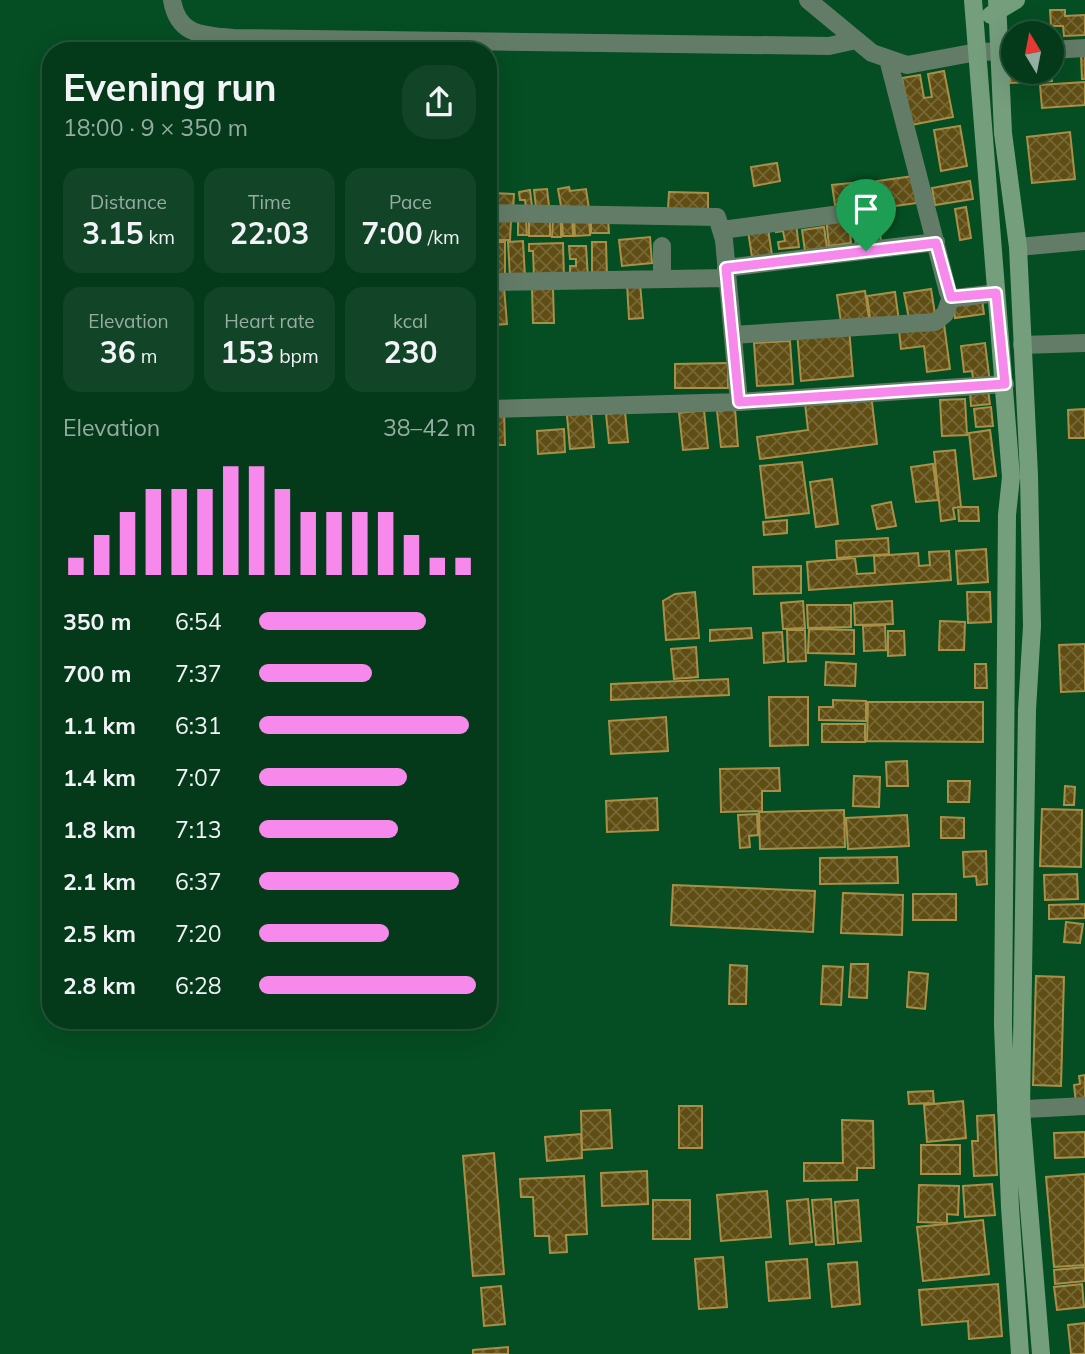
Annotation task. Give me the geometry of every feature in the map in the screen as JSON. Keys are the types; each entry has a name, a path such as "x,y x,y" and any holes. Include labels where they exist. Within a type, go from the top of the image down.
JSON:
{"main road":[{"path":"973,0 1011,477 1007,524 1003,1026 1035,1279 1041,1354"},
{"path":"974,20 998,4 1016,0"},
{"path":"1005,84 1003,133 1018,247 1027,400 1032,626 1013,1110 1020,1354"},
{"path":"1016,1280 1035,1279"}],"street":[{"path":"172,0 176,17 194,34 233,38 829,46 856,40"},
{"path":"808,0 872,53 907,65 977,52 1001,52"},
{"path":"1064,49 1085,48"},
{"path":"733,335 935,322 945,314 951,297 888,59"},
{"path":"722,230 870,210"},
{"path":"497,213 717,217 722,230 739,402"},
{"path":"1018,247 1085,241"},
{"path":"497,282 662,279 727,273 936,243"},
{"path":"662,246 662,279"},
{"path":"951,297 996,293"},
{"path":"1022,345 1085,343"},
{"path":"497,409 739,402 1005,384"},
{"path":"1013,1110 1085,1105"}],"building":[{"path":"1050,10 1065,10 1065,16 1085,15 1085,35 1064,36 1064,21 1051,21"},
{"path":"1081,54 1085,54 1085,79 1082,79"},
{"path":"944,71 953,117 911,125 902,78 920,75 924,98 932,97 928,74"},
{"path":"1085,82 1085,105 1042,108 1040,85"},
{"path":"960,126 967,166 941,171 934,130"},
{"path":"1070,132 1075,179 1032,183 1027,137"},
{"path":"777,163 780,181 754,186 751,167"},
{"path":"914,176 917,203 880,208 877,181"},
{"path":"970,181 973,199 935,205 932,188"},
{"path":"861,182 863,202 835,205 832,185"},
{"path":"569,187 570,191 586,189 589,209 561,206 558,189"},
{"path":"547,189 549,206 536,207 534,190"},
{"path":"530,190 532,207 526,208 525,200 520,200 519,192"},
{"path":"669,192 708,193 708,210 668,209"},
{"path":"497,193 514,194 513,210 497,209"},
{"path":"966,207 971,238 960,240 955,209"},
{"path":"878,210 881,242 856,245 852,213"},
{"path":"550,216 550,236 529,236 529,217"},
{"path":"848,216 851,243 829,246 826,218"},
{"path":"518,217 526,217 527,235 518,235"},
{"path":"574,218 589,218 590,235 575,236"},
{"path":"553,219 561,219 561,237 552,237"},
{"path":"572,219 573,236 563,236 562,220"},
{"path":"591,219 608,219 609,233 591,233"},
{"path":"497,220 511,220 510,240 497,240"},
{"path":"796,224 799,247 779,249 778,242 785,241 783,231 776,232 776,227"},
{"path":"824,227 827,248 805,251 802,230"},
{"path":"768,229 772,255 752,257 748,231"},
{"path":"650,237 652,263 622,266 619,240"},
{"path":"523,241 525,277 510,278 508,242"},
{"path":"497,242 505,242 505,275 497,275"},
{"path":"592,242 606,242 607,276 592,276"},
{"path":"563,243 564,278 534,278 533,251 529,251 529,244"},
{"path":"569,246 586,246 588,278 570,278 570,266 576,266 576,259 570,259"},
{"path":"640,283 643,318 629,319 627,284"},
{"path":"504,287 507,324 497,325 497,288"},
{"path":"553,288 554,323 533,323 532,289"},
{"path":"931,289 935,314 909,319 904,293"},
{"path":"865,291 869,318 841,322 837,295"},
{"path":"895,292 899,321 871,325 867,296"},
{"path":"982,299 984,314 955,318 953,303"},
{"path":"944,324 950,369 927,372 924,346 901,349 899,330"},
{"path":"849,328 853,376 801,381 797,332"},
{"path":"790,341 793,384 757,386 754,343"},
{"path":"985,343 990,383 974,385 972,371 964,372 961,346"},
{"path":"728,363 728,388 675,388 675,364"},
{"path":"988,390 990,404 971,406 970,392"},
{"path":"871,394 877,444 760,459 757,437 808,430 805,403"},
{"path":"965,399 967,435 942,436 940,400"},
{"path":"991,407 993,426 976,427 974,409"},
{"path":"735,409 738,446 721,447 717,411"},
{"path":"1085,409 1085,438 1069,438 1068,410"},
{"path":"497,410 504,410 505,445 497,445"},
{"path":"704,410 708,448 683,450 679,413"},
{"path":"625,412 628,442 609,443 606,414"},
{"path":"591,413 594,447 570,449 567,415"},
{"path":"564,429 565,452 538,454 537,431"},
{"path":"990,430 996,476 974,479 969,433"},
{"path":"955,450 961,507 953,508 955,519 941,521 934,452"},
{"path":"802,462 809,513 766,518 760,466"},
{"path":"933,464 938,500 916,502 911,467"},
{"path":"832,479 838,524 816,527 810,482"},
{"path":"891,502 896,526 877,529 872,506"},
{"path":"958,507 978,507 979,521 959,521"},
{"path":"787,520 787,533 764,535 763,522"},
{"path":"888,538 889,554 837,558 836,541"},
{"path":"986,549 988,582 958,584 956,551"},
{"path":"949,551 951,580 809,590 807,562 855,558 857,574 875,573 874,556 918,553 919,566 930,565 929,552"},
{"path":"801,566 801,593 754,594 753,567"},
{"path":"695,592 699,638 666,640 663,601 675,594"},
{"path":"967,592 990,592 991,622 968,623"},
{"path":"803,601 805,628 783,629 781,603"},
{"path":"892,601 893,624 855,625 854,603"},
{"path":"807,605 851,605 851,627 808,628"},
{"path":"940,621 965,622 964,650 939,650"},
{"path":"885,625 886,650 864,651 863,626"},
{"path":"751,628 752,638 710,641 710,630"},
{"path":"809,629 854,630 854,654 808,653"},
{"path":"787,630 805,630 806,661 788,662"},
{"path":"888,631 904,631 905,655 888,656"},
{"path":"782,632 784,661 764,663 763,633"},
{"path":"1085,644 1085,691 1061,692 1059,645"},
{"path":"696,647 698,677 674,679 671,649"},
{"path":"826,662 856,664 855,686 825,685"},
{"path":"975,664 986,664 987,688 975,688"},
{"path":"728,679 729,695 611,700 611,684"},
{"path":"769,697 808,697 808,745 770,746"},
{"path":"833,700 866,701 866,721 819,720 819,707 833,707"},
{"path":"868,702 983,702 983,742 867,741"},
{"path":"666,717 668,751 611,754 609,721"},
{"path":"822,724 865,724 865,742 822,742"},
{"path":"907,761 908,786 887,786 886,762"},
{"path":"779,768 780,791 762,791 762,811 721,812 720,769"},
{"path":"854,776 880,777 879,807 853,806"},
{"path":"948,781 970,781 969,802 948,802"},
{"path":"1065,786 1075,787 1074,805 1064,805"},
{"path":"657,798 658,830 607,832 606,801"},
{"path":"1042,809 1082,810 1081,867 1040,866"},
{"path":"844,810 845,847 760,849 759,812"},
{"path":"757,814 758,835 749,836 750,847 740,848 738,815"},
{"path":"907,815 909,846 848,849 846,818"},
{"path":"941,817 964,818 964,838 941,838"},
{"path":"986,851 987,884 977,885 976,876 964,877 963,852"},
{"path":"897,857 898,883 820,884 820,858"},
{"path":"1077,874 1078,899 1045,900 1044,875"},
{"path":"673,885 815,891 813,932 671,925"},
{"path":"843,893 903,895 902,935 841,933"},
{"path":"913,894 956,894 956,920 913,920"},
{"path":"1085,904 1085,918 1049,919 1049,905"},
{"path":"1066,922 1083,924 1080,943 1064,942"},
{"path":"851,964 868,964 867,998 849,997"},
{"path":"730,965 747,966 746,1004 729,1004"},
{"path":"823,966 843,967 841,1005 821,1004"},
{"path":"909,972 928,974 925,1009 907,1007"},
{"path":"1036,976 1064,977 1061,1086 1033,1085"},
{"path":"1085,1075 1085,1103 1076,1103 1074,1085 1080,1084 1079,1076"},
{"path":"933,1091 934,1103 909,1104 908,1092"},
{"path":"963,1101 966,1138 927,1142 924,1105"},
{"path":"679,1106 702,1106 702,1148 679,1148"},
{"path":"610,1110 612,1148 582,1150 581,1111"},
{"path":"994,1115 997,1175 974,1176 972,1141 978,1141 977,1116"},
{"path":"842,1120 873,1121 874,1168 857,1168 857,1180 804,1181 804,1163 843,1163"},
{"path":"1085,1132 1085,1157 1055,1158 1054,1133"},
{"path":"581,1134 582,1158 547,1161 545,1137"},
{"path":"921,1145 960,1145 960,1174 921,1174"},
{"path":"494,1153 504,1274 473,1276 463,1156"},
{"path":"647,1171 648,1204 602,1206 601,1173"},
{"path":"1085,1174 1085,1265 1054,1267 1046,1177"},
{"path":"584,1176 587,1234 566,1235 567,1252 550,1253 549,1236 535,1236 533,1197 521,1197 520,1179"},
{"path":"992,1184 995,1215 965,1217 963,1186"},
{"path":"919,1185 959,1186 958,1215 947,1214 947,1223 918,1222"},
{"path":"767,1191 771,1237 721,1241 717,1195"},
{"path":"808,1199 812,1242 790,1244 787,1201"},
{"path":"831,1199 834,1244 816,1245 812,1200"},
{"path":"653,1200 690,1200 690,1239 653,1239"},
{"path":"858,1200 861,1241 838,1243 835,1202"},
{"path":"983,1220 989,1274 923,1281 917,1227"},
{"path":"723,1257 727,1307 699,1309 695,1259"},
{"path":"807,1259 810,1298 769,1301 766,1262"},
{"path":"857,1262 860,1304 832,1307 828,1264"},
{"path":"1085,1267 1085,1281 1055,1284 1054,1270"},
{"path":"998,1284 1002,1336 969,1339 968,1321 922,1325 919,1290"},
{"path":"1082,1284 1084,1307 1057,1310 1054,1287"},
{"path":"501,1286 505,1324 484,1326 481,1288"},
{"path":"1085,1323 1085,1354 1071,1354 1068,1325"},
{"path":"508,1347 508,1354 473,1354 473,1350"}],"route":[{"path":"936,243 951,297 996,293 1005,384 739,402 726,268 866,251 936,243"}]}
